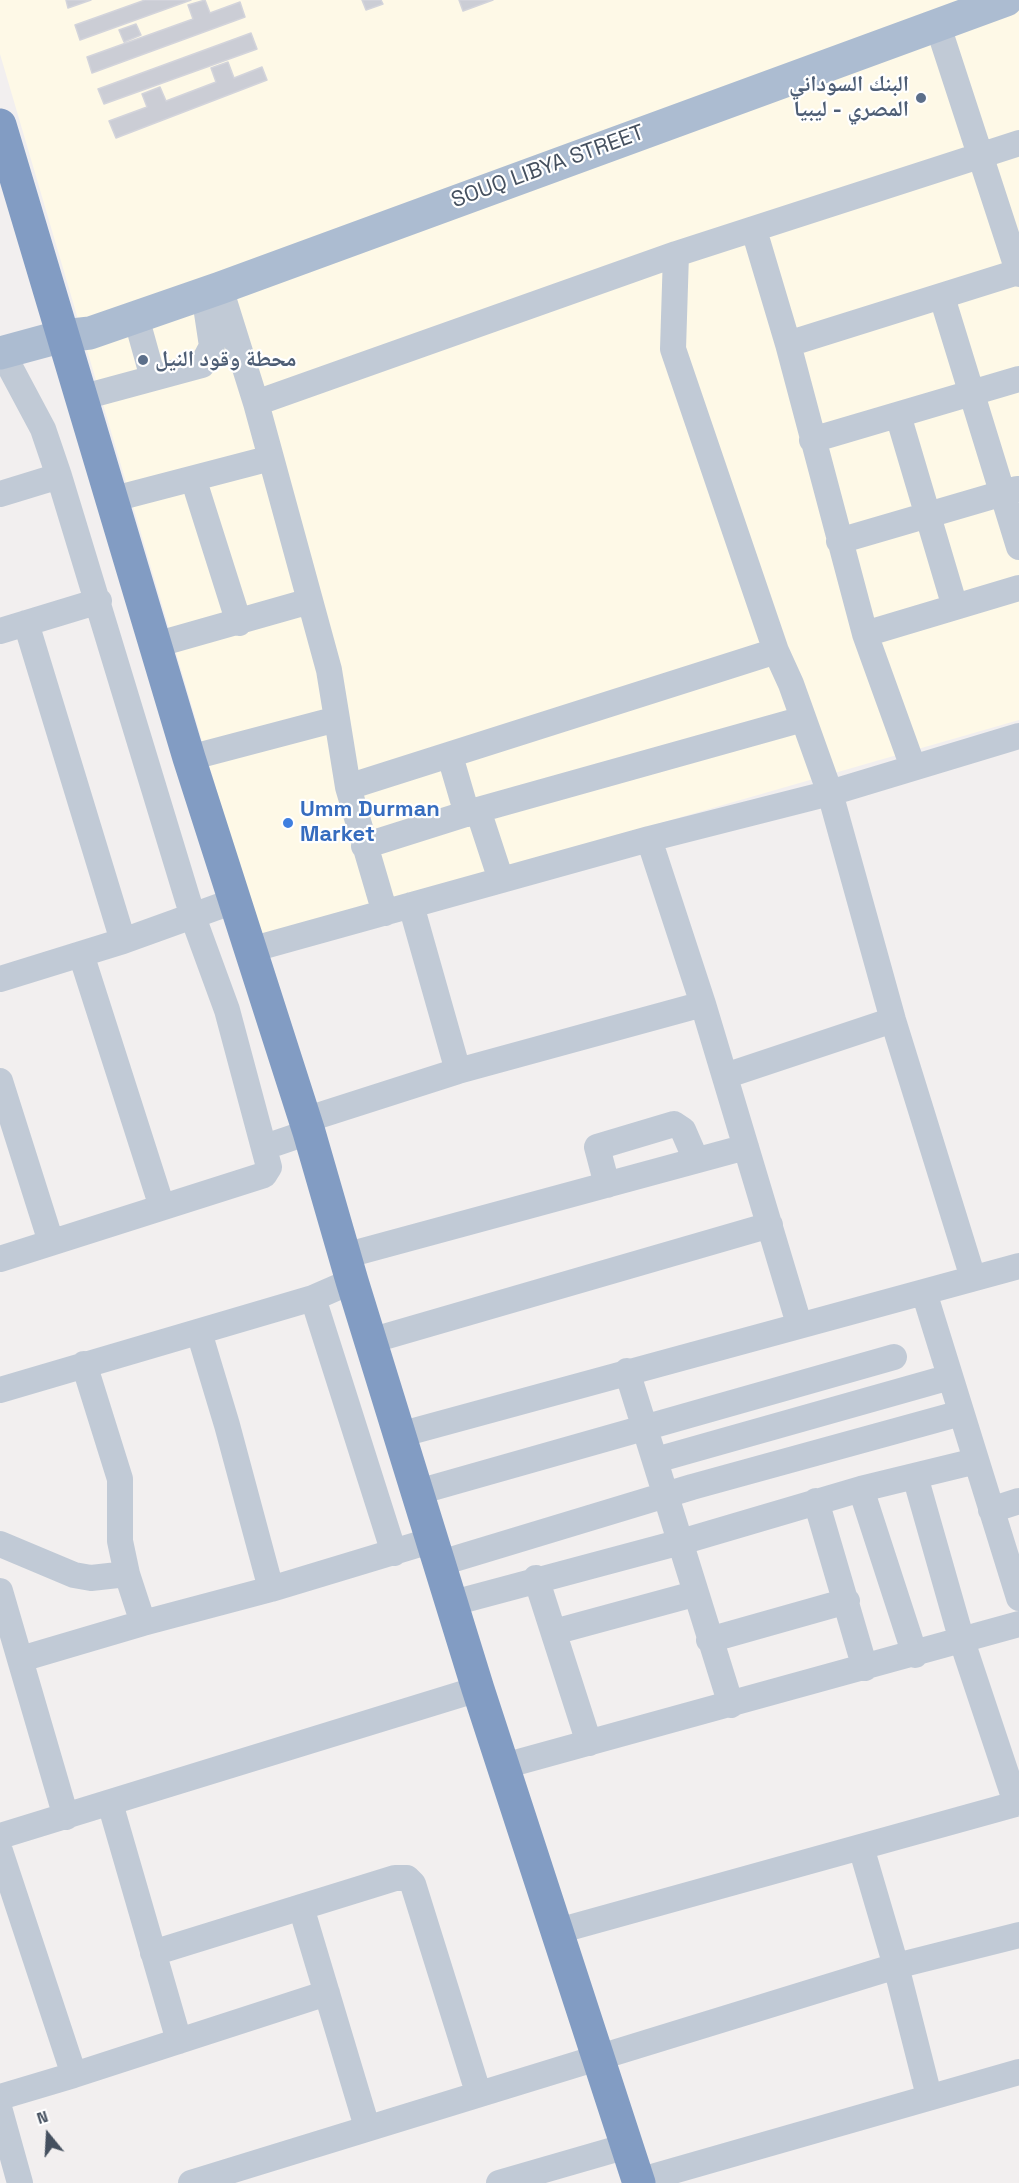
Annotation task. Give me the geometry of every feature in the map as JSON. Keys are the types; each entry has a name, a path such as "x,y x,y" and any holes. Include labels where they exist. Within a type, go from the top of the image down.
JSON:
{"highway":[{"path":"0,125 73,339 80,398 189,759 307,1126 370,1341 478,1689 638,2182"}],"main road":[{"name":"SOUQ LIBYA STREET","path":"4,360 212,291 1006,0"}],"street":[{"path":"788,344 1019,273 938,26"},
{"path":"256,403 676,254 1019,143"},
{"path":"754,230 788,344 865,634 913,767"},
{"path":"676,254 673,349 776,651 830,793 892,1020 973,1278"},
{"path":"80,398 202,365 212,346 212,291"},
{"path":"212,291 256,403 329,670 348,787 385,912"},
{"path":"942,297 972,393 1011,491 1019,547"},
{"path":"136,317 153,378"},
{"path":"0,1259 264,1176 269,1167 227,1010 193,917 99,601 59,476 43,429 4,360"},
{"path":"812,440 1019,379"},
{"path":"897,415 929,514 955,608"},
{"path":"110,500 194,481 271,458"},
{"path":"0,494 59,476"},
{"path":"194,481 239,623"},
{"path":"839,542 1011,491"},
{"path":"865,634 1019,588"},
{"path":"0,631 99,601"},
{"path":"155,645 310,601"},
{"path":"26,622 123,941"},
{"path":"348,787 776,651"},
{"path":"189,759 337,719"},
{"path":"364,846 473,812 803,719"},
{"path":"250,950 649,839 830,793 1019,736"},
{"path":"450,756 501,880"},
{"path":"649,839 703,1004 800,1324"},
{"path":"2,970 81,954 234,901"},
{"path":"411,905 458,1071"},
{"path":"81,954 162,1207"},
{"path":"265,1147 307,1126 458,1071 703,1004"},
{"path":"725,1076 892,1020"},
{"path":"0,1081 6,1120 51,1242"},
{"path":"607,1185 597,1147 674,1124 683,1130 696,1160"},
{"path":"0,1390 313,1298 348,1268 607,1185 746,1147"},
{"path":"370,1341 770,1225"},
{"path":"399,1435 1019,1266"},
{"path":"924,1292 1019,1598"},
{"path":"313,1298 394,1553"},
{"path":"200,1332 228,1425 271,1590"},
{"path":"418,1492 894,1357"},
{"path":"84,1364 120,1479 120,1541 127,1574 143,1623"},
{"path":"627,1371 668,1495 694,1594 730,1705"},
{"path":"656,1460 950,1377"},
{"path":"21,1659 143,1623 271,1590 394,1553 437,1551 668,1495 961,1413"},
{"path":"453,1603 536,1578 681,1542 816,1501 976,1461"},
{"path":"558,1931 1018,1803 962,1641 915,1476"},
{"path":"861,1489 915,1655"},
{"path":"816,1501 865,1668"},
{"path":"991,1510 1019,1501"},
{"path":"0,1544 74,1575 91,1578 127,1574"},
{"path":"536,1578 589,1743"},
{"path":"0,1591 66,1817"},
{"path":"554,1632 694,1594"},
{"path":"709,1640 847,1601"},
{"path":"504,1766 915,1655 1019,1624"},
{"path":"0,1836 478,1689"},
{"path":"110,1803 179,2041"},
{"path":"861,1846 896,1966 929,2096"},
{"path":"0,1851 74,2075"},
{"path":"153,1953 395,1878 407,1878 413,1884 478,2092"},
{"path":"302,1908 367,2127"},
{"path":"191,2183 478,2092 599,2058 896,1966 1019,1935"},
{"path":"0,2097 327,1993"},
{"path":"638,2182 929,2096 1019,2072"},
{"path":"0,2111 20,2183"},
{"path":"499,2183 627,2146"}],"shaded area":[{"path":"0,0 1019,0 1019,720 260,938 0,54"}],"building":[{"path":"66,0 91,0 68,8"},
{"path":"145,0 191,0 80,40 75,25"},
{"path":"205,0 210,13 240,2 245,17 92,73 87,57 193,19 188,5"},
{"path":"362,0 381,0 383,4 366,10"},
{"path":"459,0 493,0 463,11"},
{"path":"136,24 141,35 124,42 119,30"},
{"path":"251,33 257,49 104,104 98,89"},
{"path":"228,62 234,78 262,67 267,80 116,138 109,121 147,107 142,94 160,87 166,101 216,82 211,68"}],"place":[{"name":"البنك السوداني المصري - ليبيا","path":"921,98"},
{"name":"محطة وقود النيل","path":"143,360"},
{"name":"Umm Durman Market","path":"288,823"}]}
